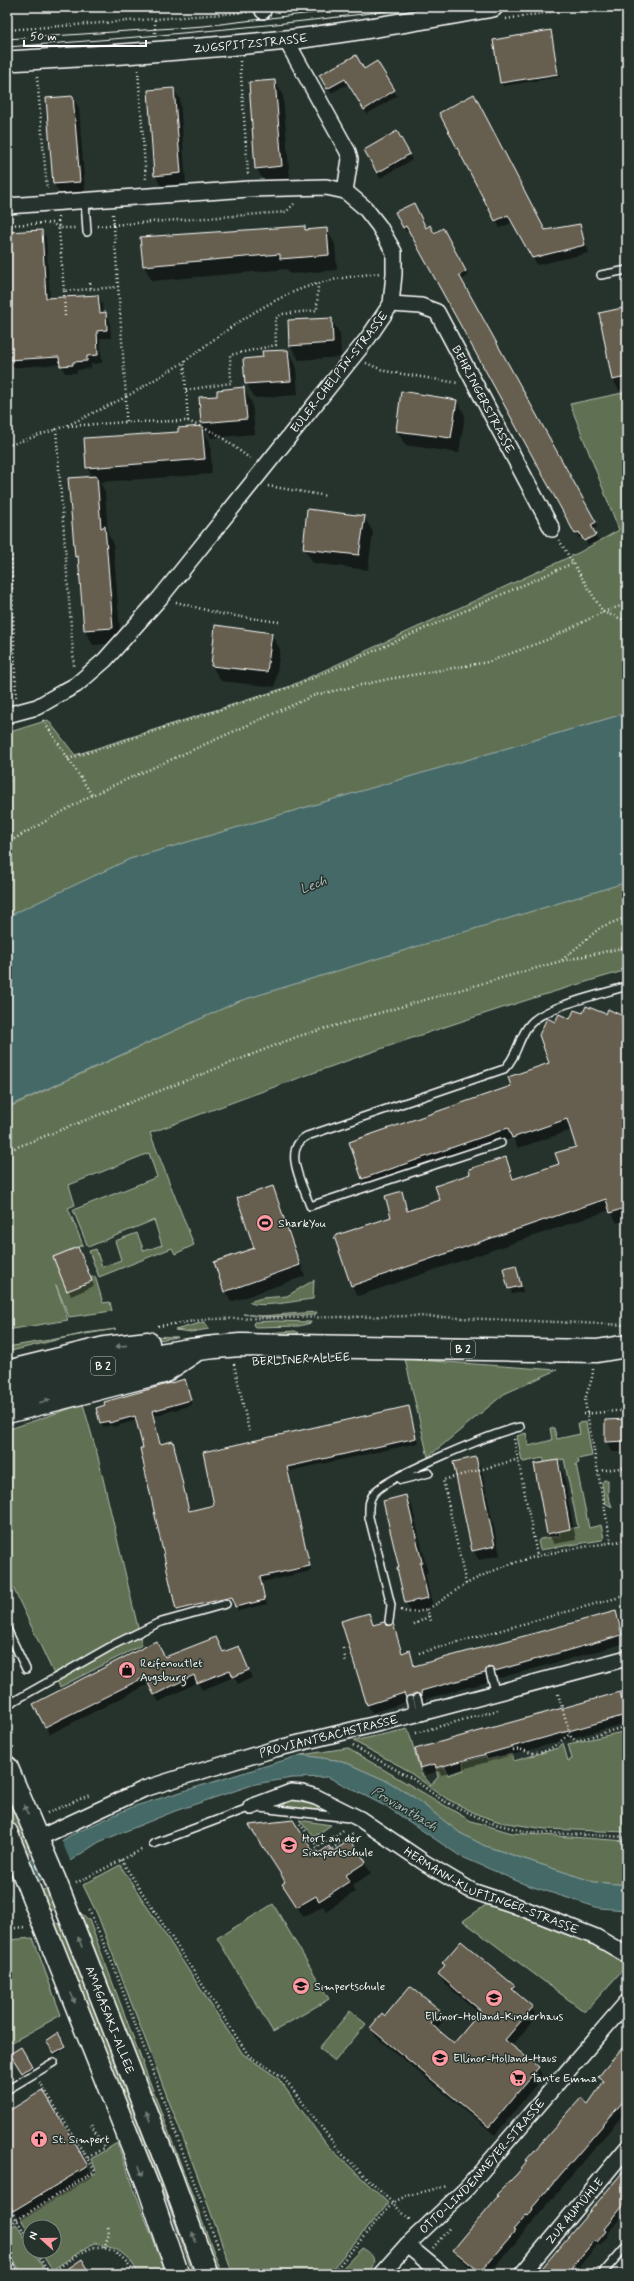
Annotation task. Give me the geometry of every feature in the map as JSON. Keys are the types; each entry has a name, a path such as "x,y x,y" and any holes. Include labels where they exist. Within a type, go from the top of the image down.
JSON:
{"main road":[{"path":"7,1372 105,1348 165,1341 201,1348"},
{"name":"BERLINER ALLEE","path":"7,1392 129,1360 201,1348 240,1345 597,1351 627,1346"},
{"path":"7,1412 163,1372 201,1348"},
{"name":"AMAGASAKI-ALLEE","path":"7,1767 40,1842 66,1883 207,2274"},
{"path":"11,1847 148,2186 178,2274"}],"street":[{"name":"ZUGSPITZSTRASSE","path":"7,61 122,54 286,40 375,27 492,7"},
{"path":"286,40 348,152 350,159 345,191"},
{"name":"EULER-CHELPIN-STRASSE","path":"7,206 249,189 326,187 345,191 365,208 379,226 394,252 394,274 391,304 354,354 160,598 105,660 76,685 37,707 12,714"},
{"name":"BEHRINGERSTRASSE","path":"391,304 421,306 437,312 477,384 552,529"},
{"name":"PROVIANTBACHSTRASSE","path":"40,1842 112,1803 155,1786 259,1754 496,1694 627,1658"},
{"name":"HERMANN-KLUFTINGER-STRASSE","path":"251,1807 291,1792 302,1793 322,1800 360,1819 425,1863 472,1891 514,1905 596,1937 627,1955"},
{"name":"OTTO-LINDENMEYER-STRASSE","path":"381,2274 407,2245 467,2188 627,2002"},
{"name":"ZUR AUMÜHLE","path":"522,2274 627,2148"},
{"path":"407,2245 442,2274"},
{"path":"7,2268 10,2274"}],"lane":[{"path":"85,201 87,229"},
{"path":"601,275 627,270"},
{"path":"501,1143 310,1206 293,1158 296,1144 299,1140 307,1136 504,1069 513,1062 529,1024 543,1013 627,986"},
{"path":"389,1621 391,1605 369,1517 368,1503 375,1492 435,1459 516,1428"},
{"path":"391,1482 429,1473"},
{"path":"7,1705 108,1647 158,1623 226,1604"},
{"path":"7,1629 26,1669"},
{"path":"490,1672 496,1694"},
{"path":"414,1699 418,1714"},
{"name":"HERMANN-KLUFTINGER-STRASSE","path":"153,1844 251,1807 360,1819"},
{"path":"7,2090 54,2062"},
{"path":"602,2274 627,2245"}],"path":[{"path":"7,30 155,20 291,7"},
{"path":"155,20 155,41"},
{"path":"240,57 249,189"},
{"path":"137,66 148,196"},
{"path":"37,74 52,203 59,228 65,316"},
{"path":"112,199 126,397 126,422"},
{"path":"7,226 52,223 59,228 87,229 286,212 295,203 301,202"},
{"path":"7,446 66,426 126,397 184,362 224,332 255,312 296,291 356,275 383,272 394,274"},
{"path":"90,283 91,289"},
{"path":"186,390 232,383 230,355 276,345 275,319 283,314 317,310 318,284"},
{"path":"64,291 118,287"},
{"path":"354,354 370,366 385,371 442,381 477,384"},
{"path":"184,362 188,421"},
{"path":"66,426 126,422 188,421 217,434 263,469"},
{"path":"56,429 76,685"},
{"path":"7,440 12,714"},
{"path":"252,483 327,496"},
{"path":"552,529 603,612 627,621"},
{"path":"68,759 297,685 573,563"},
{"path":"160,598 221,614 279,622"},
{"path":"7,843 92,795 315,695 389,679 488,662 549,639 603,612 627,604"},
{"path":"37,707 45,724 92,795"},
{"path":"561,961 601,927 627,917"},
{"path":"7,1151 300,1036 561,961 627,947"},
{"path":"154,1327 210,1319 414,1316 627,1325"},
{"name":"BERLINER ALLEE","path":"226,1365 241,1363"},
{"path":"233,1364 249,1431"},
{"path":"586,1369 600,1369"},
{"path":"593,1369 593,1379 586,1394 587,1413 611,1543"},
{"path":"583,1414 627,1410"},
{"path":"516,1428 519,1459 538,1554"},
{"path":"466,1584 443,1480 519,1459"},
{"path":"598,1471 627,1467"},
{"path":"391,1605 406,1612 427,1608 466,1584 505,1566 538,1554 627,1540"},
{"path":"419,1653 627,1595"},
{"path":"427,1608 431,1622 433,1621"},
{"path":"414,1625 429,1616"},
{"path":"343,1648 346,1662"},
{"path":"558,1694 570,1734 576,1740 627,1726"},
{"path":"344,1732 348,1744 413,1779 442,1800 488,1822 527,1832 627,1837"},
{"path":"513,1750 524,1749 533,1753 552,1749 570,1734"},
{"path":"309,1853 360,1819"},
{"path":"299,1822 318,1847"},
{"path":"332,1849 348,1837"},
{"path":"66,1883 121,1860 153,1844"},
{"path":"121,1860 249,2056 282,2078 342,2154 412,2222"},
{"name":"AMAGASAKI-ALLEE","path":"88,1909 113,1965 220,2252"},
{"path":"7,1929 31,1926"},
{"path":"7,2226 95,2171 41,2082"},
{"path":"87,2158 104,2148 90,2123"},
{"path":"332,2274 392,2203 406,2196 448,2186 467,2188"},
{"path":"7,2204 22,2228"},
{"path":"104,2248 109,2234 108,2228"},
{"path":"41,2259 49,2274 90,2248 104,2248 123,2258 135,2274"}],"green space":[{"path":"627,392 627,713 130,859 7,917 7,784 10,782 7,767 7,733 48,720 75,755 288,687 580,552 619,530 570,404"},
{"path":"627,882 627,970 447,1026 150,1133 194,1245 175,1254 172,1248 99,1277 89,1251 96,1249 102,1267 121,1260 115,1241 137,1233 144,1251 162,1245 154,1220 88,1247 73,1210 157,1177 149,1153 69,1185 75,1205 68,1208 83,1245 53,1257 67,1291 92,1281 90,1278 95,1276 103,1303 110,1302 112,1311 69,1317 56,1285 68,1320 7,1330 7,1108 239,1001"},
{"path":"314,1280 313,1299 261,1305 249,1302 262,1298 287,1296"},
{"path":"317,1312 315,1315 266,1317 243,1314 261,1316"},
{"path":"275,1321 311,1323 299,1326 255,1327 253,1325 254,1322"},
{"path":"204,1322 209,1329 191,1332 175,1330"},
{"path":"116,1329 71,1336 85,1333"},
{"path":"295,1331 299,1333 295,1335 265,1333"},
{"path":"71,1336 7,1352 7,1347"},
{"path":"149,1336 178,1337 7,1363 7,1360 95,1339"},
{"path":"405,1359 557,1370 504,1394 428,1457"},
{"path":"83,1404 98,1457 142,1645 60,1687 7,1575 7,1430"},
{"path":"586,1422 592,1456 578,1459 579,1463 576,1464 589,1528 601,1525 604,1538 602,1540 540,1550 538,1541 540,1539 560,1536 559,1531 578,1527 564,1459 545,1463 543,1458 524,1462 522,1461 517,1436 526,1433 529,1446 552,1440 550,1428 554,1428 557,1439 580,1434 578,1423"},
{"path":"604,1480 608,1480 608,1496 612,1507 605,1503 602,1483"},
{"path":"408,1729 421,1773 431,1785 438,1777 436,1769 445,1767 448,1775 464,1770 463,1762 486,1756 487,1760 512,1754 514,1761 558,1748 563,1743 568,1761 572,1759 568,1744 627,1731 627,1832 545,1829 500,1822 479,1815 447,1799 402,1767 353,1741"},
{"path":"347,1748 471,1821 512,1833 627,1841 627,1885 594,1882 485,1846 460,1833 412,1796 389,1782 342,1761 301,1755"},
{"path":"7,1789 34,1850 25,1855 7,1813"},
{"path":"287,1797 319,1801 317,1814 283,1808"},
{"path":"299,1820 331,1825 314,1837"},
{"path":"120,1865 243,2054 278,2078 327,2145 388,2203 328,2274 233,2274 196,2172 98,1916 83,1885"},
{"path":"49,1887 58,1907 49,1911 41,1891"},
{"path":"490,1902 579,1936 627,1962 627,1965 585,2012 463,1921"},
{"path":"273,1904 329,1999 273,2032 217,1938"},
{"path":"82,1914 89,1920 222,2274 215,2274 79,1915"},
{"path":"64,1921 198,2274 193,2274 168,2203 145,2154 54,1925"},
{"path":"33,1938 61,2015 7,2045 7,1940"},
{"path":"350,2011 366,2024 335,2061 319,2048"},
{"path":"117,2143 166,2274 138,2274 131,2261 126,2256 115,2249 94,2243 52,2270 45,2259 62,2259 62,2219 22,2219 22,2221 21,2219 97,2172 91,2159"},
{"path":"16,2224 22,2233 22,2259 38,2259 46,2272 42,2274 22,2274 7,2249 7,2229"},
{"path":"362,2248 370,2253 374,2260 374,2263 367,2274 337,2274"}],"water":[{"name":"Lech","path":"627,713 627,882 239,1001 7,1107 7,917 130,859"},
{"name":"Proviantbach","path":"301,1755 342,1761 389,1782 412,1796 460,1833 485,1846 594,1882 627,1885 627,1910 599,1908 524,1884 460,1856 389,1808 328,1777 292,1778 255,1784 175,1811 99,1842 7,1902 7,1875 71,1835 132,1807"}],"pier":[{"path":"61,1839 71,1863 46,1879 33,1856"},
{"path":"29,1859 39,1884 13,1901 7,1887 7,1873"}],"building":[{"path":"551,30 558,74 500,83 493,40"},
{"path":"356,55 364,69 377,61 395,90 364,110 345,79 327,89 319,75"},
{"path":"275,80 282,166 255,169 249,82"},
{"path":"174,88 181,173 154,176 148,90"},
{"path":"474,94 545,230 580,224 585,245 532,258 508,215 495,221 439,113"},
{"path":"73,96 80,182 53,184 46,98"},
{"path":"397,131 410,154 377,173 364,150"},
{"path":"414,203 426,228 430,225 434,233 443,228 466,271 459,275 596,522 591,525 596,535 584,541 579,532 575,534 406,226 403,228 395,212"},
{"path":"305,226 305,230 327,228 329,255 280,259 280,254 143,266 140,237"},
{"path":"42,230 46,298 98,295 100,313 106,312 107,330 97,331 98,355 87,356 87,361 73,362 73,365 60,366 59,357 7,360 7,232"},
{"path":"627,307 627,377 612,380 599,313"},
{"path":"332,318 333,343 289,346 288,320"},
{"path":"288,350 291,381 245,384 243,359 263,357 262,351"},
{"path":"244,387 247,419 201,423 199,397 217,396 217,390"},
{"path":"401,391 457,400 451,438 396,431"},
{"path":"202,426 205,459 86,468 84,438 178,432 178,428"},
{"path":"97,476 101,528 105,526 113,628 84,630 78,556 75,557 68,478"},
{"path":"307,509 365,516 359,555 303,549"},
{"path":"215,625 272,633 267,672 211,666"},
{"path":"586,1006 606,1014 608,1009 627,1018 627,1207 610,1213 606,1199 351,1286 334,1236 391,1217 385,1196 402,1191 407,1211 440,1200 435,1186 470,1174 469,1169 506,1157 513,1179 559,1164 555,1153 576,1147 567,1119 512,1138 508,1128 362,1179 349,1142 511,1086 508,1077 549,1063 539,1035 547,1018 555,1022 559,1014 570,1019 574,1010 583,1013"},
{"name":"SharkYou","path":"273,1186 300,1265 224,1292 214,1262 254,1248 237,1198"},
{"path":"78,1247 92,1281 67,1291 53,1257"},
{"path":"516,1265 521,1286 508,1289 503,1268"},
{"path":"185,1379 191,1400 152,1411 160,1444 173,1441 189,1511 214,1505 203,1452 409,1406 416,1438 287,1467 310,1566 260,1577 265,1600 235,1607 232,1597 176,1610 140,1448 143,1448 135,1416 109,1423 109,1421 100,1423 96,1408 105,1405 104,1402"},
{"path":"627,1419 627,1441 605,1442 605,1420"},
{"path":"476,1457 495,1546 472,1551 453,1462"},
{"path":"558,1460 570,1529 547,1534 534,1464"},
{"path":"406,1495 422,1562 420,1563 428,1598 405,1603 397,1568 399,1568 383,1501"},
{"path":"616,1611 622,1635 495,1671 488,1667 485,1673 421,1691 422,1696 416,1693 406,1698 404,1693 367,1705 341,1621 369,1613 373,1625 384,1622 388,1626 393,1623 402,1653 410,1650 414,1666"},
{"path":"216,1637 223,1652 239,1646 249,1670 233,1677 230,1670 197,1683 194,1675 154,1695 145,1677 45,1727 33,1704 156,1641 165,1657"},
{"path":"620,1692 626,1715 436,1768 435,1764 420,1768 415,1749"},
{"path":"293,1820 314,1853 318,1851 319,1853 329,1846 332,1852 350,1840 366,1862 346,1875 350,1881 319,1901 316,1896 297,1907 282,1884 285,1882 282,1876 249,1825"},
{"path":"461,1941 515,1986 512,1989 533,2007 505,2040 539,2067 489,2127 370,2028 382,2013 385,2016 410,1986 440,2010 430,2023 454,2043 481,2011 438,1974 445,1965 442,1963"},
{"path":"58,2033 66,2046 54,2053 46,2041"},
{"path":"627,2042 627,2097 532,2208 533,2209 528,2216 526,2215 513,2230 515,2231 480,2272 453,2250 498,2196 496,2195 517,2174 528,2161 526,2160 581,2098 588,2104 604,2081 598,2077"},
{"path":"21,2047 32,2066 22,2073 10,2054"},
{"name":"St. Simpert","path":"43,2090 88,2166 13,2211 7,2201 7,2112"},
{"path":"627,2167 627,2201 604,2229 606,2231 597,2242 595,2240 572,2267 581,2274 537,2274"},
{"path":"82,2259 91,2274 60,2274"}],"tram line":[{"path":"7,39 204,26 362,7"},
{"path":"7,47 212,30 314,20 416,7"}],"place":[{"name":"SharkYou","path":"265,1223"},
{"name":"Reifenoutlet Augsburg","path":"127,1670"},
{"name":"Hort an der Simpertschule","path":"289,1845"},
{"name":"Simpertschule","path":"301,1986"},
{"name":"Ellinor-Holland-Kinderhaus","path":"494,1998"},
{"name":"Ellinor-Holland-Haus","path":"440,2058"},
{"name":"Tante Emma","path":"518,2078"},
{"name":"St. Simpert","path":"39,2139"}]}
